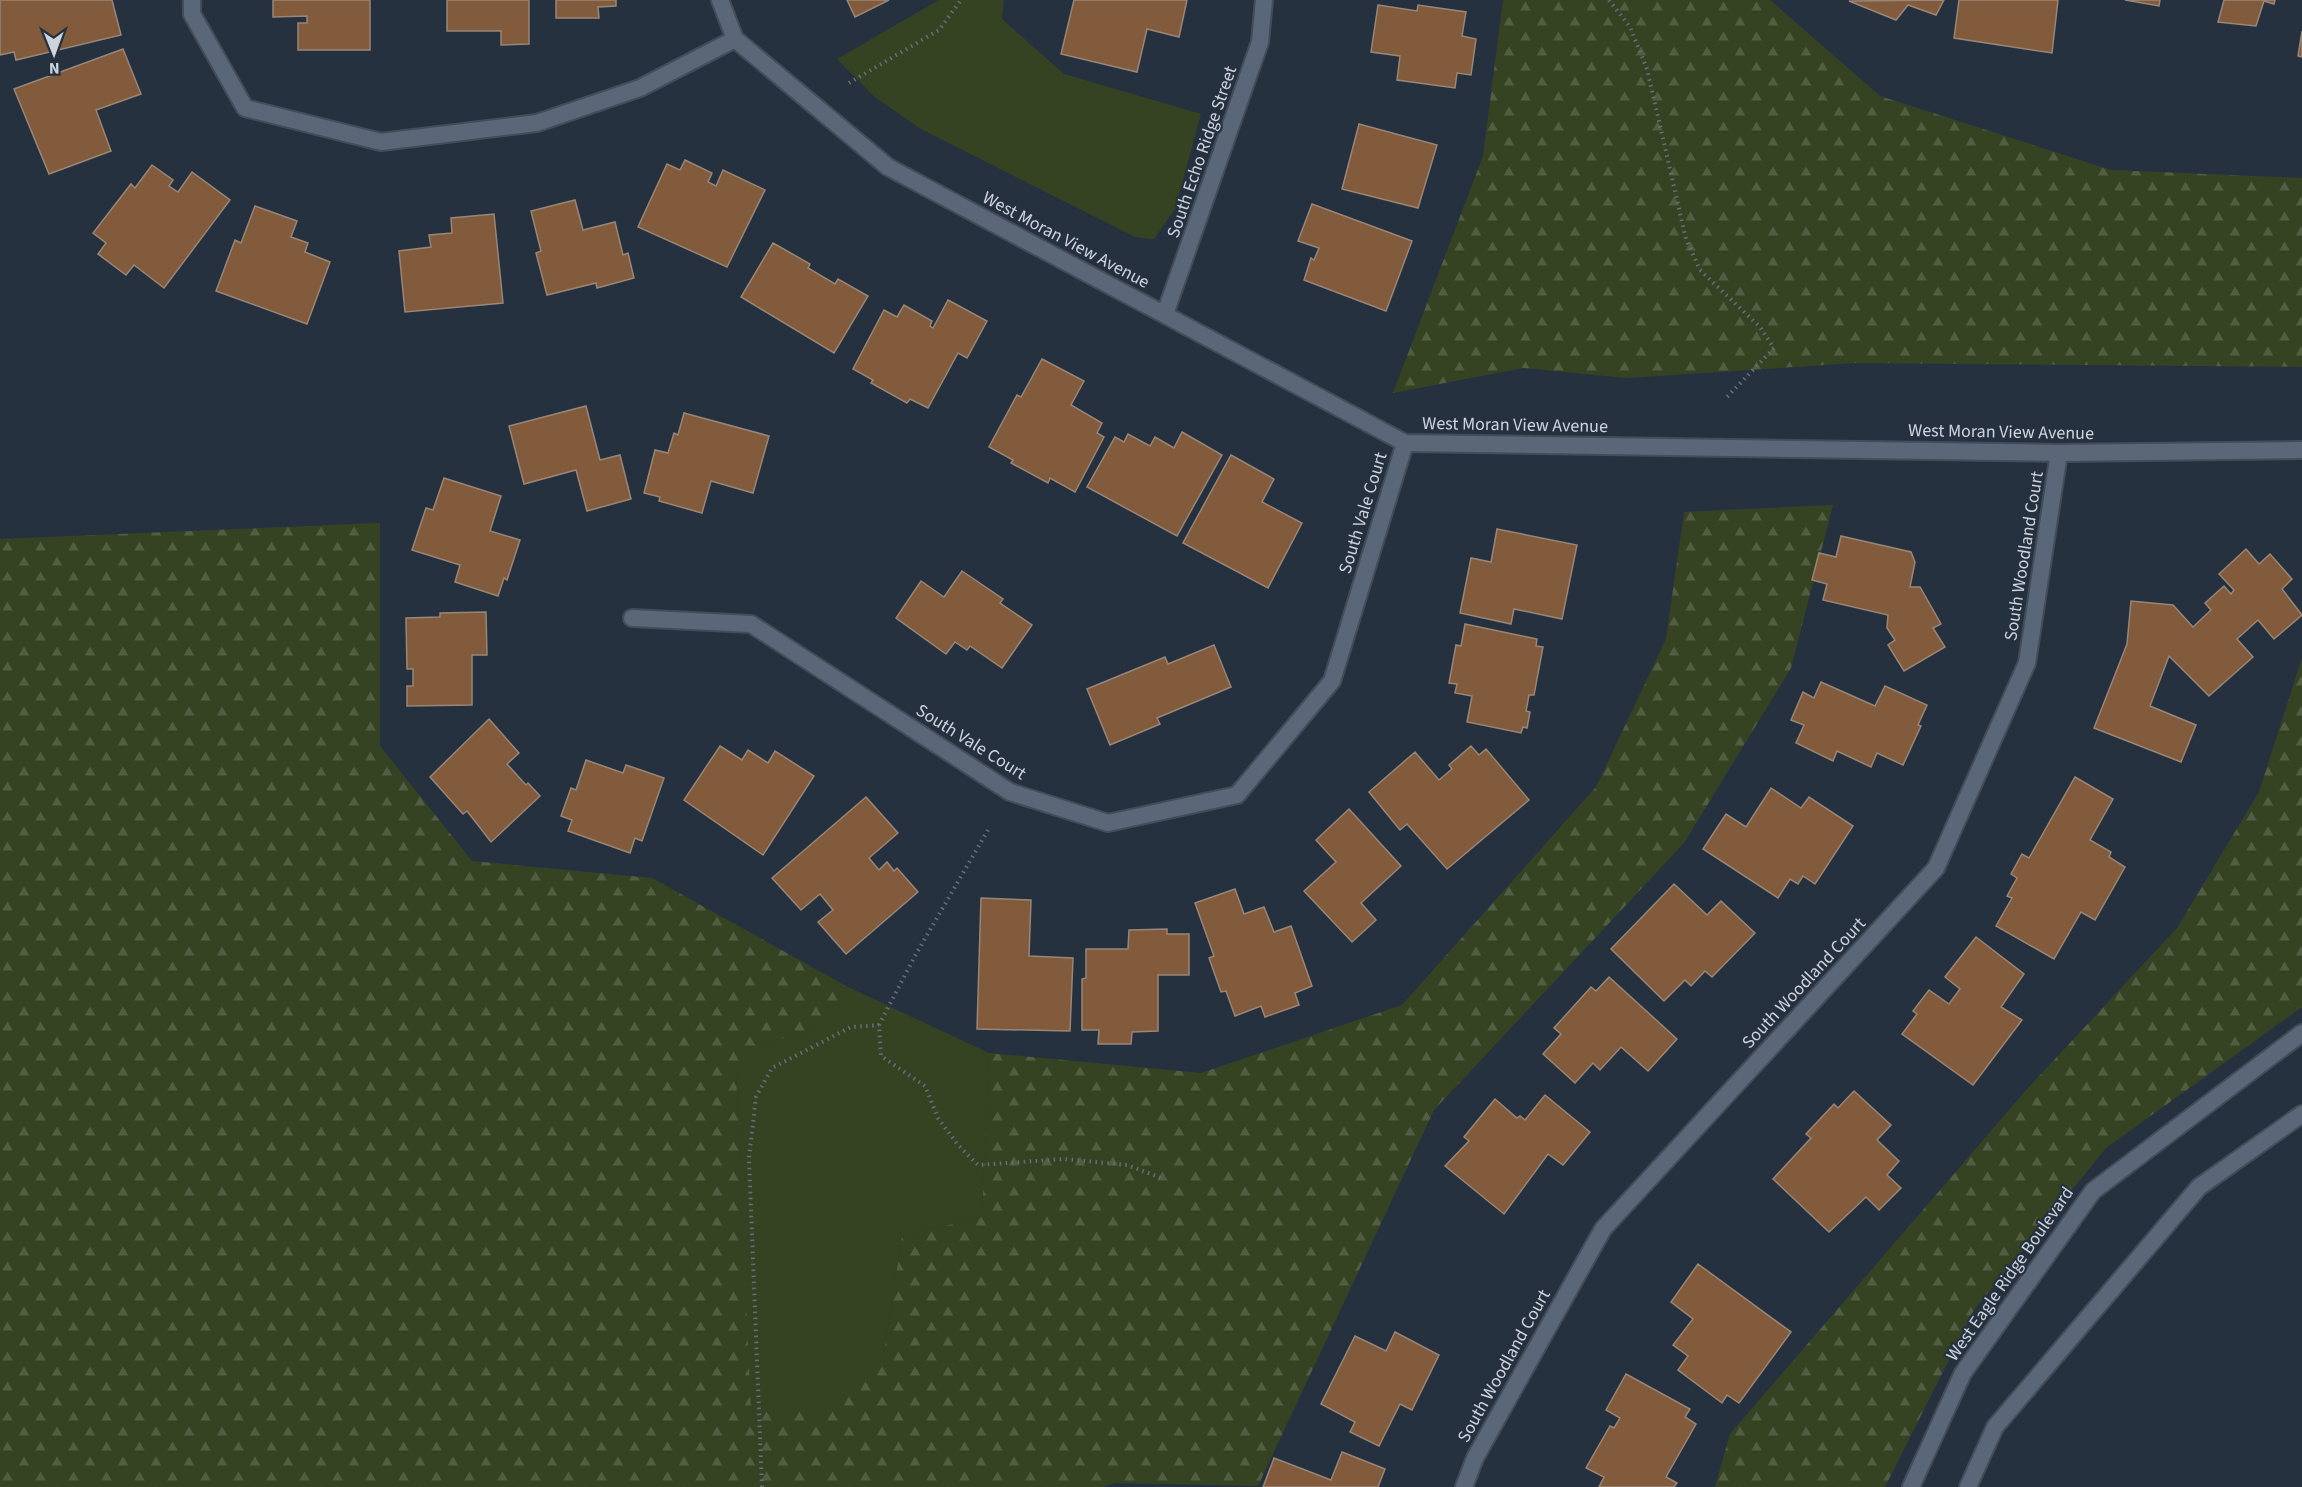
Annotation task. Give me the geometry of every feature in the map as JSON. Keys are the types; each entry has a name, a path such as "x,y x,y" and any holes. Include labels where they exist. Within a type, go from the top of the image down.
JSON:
{"street":[{"path":"192,0 192,14 245,108 381,142 537,123 640,88 735,39 720,0"},
{"name":"South Echo Ridge Street","path":"1165,314 1260,42 1264,0"},
{"name":"West Moran View Avenue","path":"735,39 888,167 1405,443 2059,453 2302,450"},
{"name":"South Vale Court","path":"632,618 751,624 1010,792 1108,824 1237,795 1332,681 1405,443"},
{"name":"South Woodland Court","path":"1464,1487 1475,1458 1603,1229 1936,868 2028,663 2059,453"},
{"name":"West Eagle Ridge Boulevard","path":"1911,1487 1963,1373 2093,1191 2302,1033"},
{"path":"1968,1487 1995,1427 2199,1187 2302,1114"}],"path":[{"path":"849,83 939,30 961,0"},
{"path":"1609,0 1630,27 1647,69 1686,239 1700,270 1760,327 1773,348 1727,397"},
{"path":"988,830 916,954 879,1025 881,1056 925,1086 938,1118 957,1145 978,1165 1064,1159 1127,1165 1161,1178"},
{"path":"762,1487 749,1158 756,1096 772,1068 851,1027 879,1025"}],"green space":[{"path":"939,0 1004,0 1002,19 1064,74 1201,114 1175,209 1154,239 1135,237 921,129 876,98 837,59"},
{"path":"1503,0 1770,0 1880,96 2111,170 2302,178 2302,367 1855,363 1627,378 1523,368 1393,393 1483,156"},
{"path":"1833,505 1791,668 1684,843 1434,1110 1258,1486 1115,1483 1103,1487 0,1487 0,539 380,523 380,746 472,861 652,878 848,987 818,1029 761,1044 736,1071 751,1413 822,1406 884,1353 902,1236 982,1217 989,1053 1201,1073 1402,1005 1596,787 1666,639 1684,512"},
{"path":"2302,658 2302,1007 2106,1148 1974,1310 1885,1487 1715,1487 1730,1434 2028,1088 2177,928 2259,792"},
{"path":"848,987 989,1053 982,1217 902,1236 884,1353 822,1407 750,1413 736,1070 761,1044 818,1029"}],"building":[{"path":"0,0 112,0 121,35 16,60 14,52 0,55"},
{"path":"273,0 370,0 370,50 298,50 298,23 307,23 307,16 273,17"},
{"path":"447,0 529,0 529,44 501,45 501,31 447,31"},
{"path":"556,0 616,0 616,6 598,7 599,18 556,18"},
{"path":"847,0 889,0 855,17"},
{"path":"1074,0 1187,0 1179,37 1147,29 1137,72 1061,54"},
{"path":"1944,0 1936,15 1908,5 1896,20 1849,1"},
{"path":"1959,0 2058,0 2052,53 1954,38"},
{"path":"2125,0 2160,0 2159,6"},
{"path":"2224,0 2275,0 2274,4 2264,1 2256,26 2218,22"},
{"path":"1378,5 1417,11 1418,5 1466,12 1462,36 1476,39 1471,75 1457,73 1455,88 1397,80 1400,56 1371,52"},
{"path":"2302,31 2302,57 2298,56"},
{"path":"123,49 141,94 96,110 111,151 49,174 14,89"},
{"path":"1359,124 1437,145 1418,208 1342,189"},
{"path":"685,160 712,173 708,182 716,186 723,170 765,190 727,267 638,227 667,164 680,170"},
{"path":"152,165 173,180 169,186 178,192 192,172 230,200 164,288 134,265 126,275 98,254 106,243 93,233 131,184 135,188"},
{"path":"575,200 583,230 615,222 623,255 628,253 634,278 597,288 596,283 547,295 536,253 541,251 531,211"},
{"path":"1312,204 1412,241 1386,311 1304,280 1311,258 1314,260 1319,248 1298,241"},
{"path":"255,206 297,221 291,237 308,243 305,252 330,262 307,324 216,291 235,240 241,243"},
{"path":"494,214 503,303 405,312 399,251 431,247 429,235 452,233 451,218"},
{"path":"773,243 810,264 808,268 835,284 838,279 868,296 834,353 741,297"},
{"path":"948,300 987,321 967,358 958,353 928,408 910,399 907,403 871,383 873,380 853,369 884,310 897,317 904,305 932,321 930,326 933,328"},
{"path":"1042,359 1084,381 1071,405 1102,423 1097,433 1104,437 1075,492 1050,478 1048,483 1011,463 1013,460 989,447 1017,395 1021,397"},
{"path":"586,406 600,460 620,455 631,499 587,511 576,470 524,484 509,426"},
{"path":"684,413 769,436 753,493 711,481 702,513 659,501 660,497 644,493 655,450 668,453 674,433 678,435"},
{"path":"1182,432 1222,455 1177,536 1087,487 1115,437 1124,442 1128,434 1150,446 1155,437 1174,448"},
{"path":"1231,455 1274,479 1262,502 1302,523 1268,588 1183,543"},
{"path":"444,478 501,496 490,531 520,540 507,580 504,578 498,596 455,582 460,565 412,550 426,508 433,510"},
{"path":"1497,529 1577,545 1562,619 1514,609 1511,624 1460,613 1471,558 1491,562"},
{"path":"1841,536 1911,552 1915,562 1910,587 1920,587 1941,624 1933,628 1945,647 1904,671 1888,645 1895,640 1887,628 1888,615 1823,600 1827,584 1812,580 1819,553 1836,557"},
{"path":"2246,549 2259,564 2270,554 2292,579 2282,589 2302,615 2274,639 2258,620 2237,639 2253,657 2209,696 2169,656 2150,706 2196,725 2181,762 2094,728 2127,644 2131,601 2173,605 2193,627 2211,610 2205,603 2224,586 2231,594 2234,590 2219,574"},
{"path":"962,571 1003,599 1000,603 1032,625 1002,668 970,646 967,650 955,642 946,654 896,618 921,581 944,597"},
{"path":"486,612 487,655 472,655 472,705 407,706 407,686 413,686 413,669 407,669 406,618 440,617 440,613"},
{"path":"1465,624 1537,639 1536,646 1543,647 1534,695 1529,695 1526,711 1530,712 1527,728 1523,727 1521,733 1467,722 1472,696 1455,693 1457,684 1449,683 1456,645 1461,646"},
{"path":"1214,645 1231,687 1157,718 1160,724 1110,745 1087,689 1165,657 1168,664"},
{"path":"1821,682 1875,706 1885,686 1927,705 1918,725 1921,726 1903,765 1877,753 1871,767 1837,751 1833,761 1796,743 1804,725 1791,720 1803,692 1814,698"},
{"path":"489,719 519,753 507,764 526,785 528,783 540,796 491,842 467,811 463,814 430,777"},
{"path":"720,746 742,760 748,750 768,763 775,751 814,776 763,855 684,800"},
{"path":"1471,746 1479,755 1486,749 1529,800 1447,869 1407,824 1400,830 1369,792 1415,752 1439,780 1452,769 1449,765"},
{"path":"586,760 623,773 626,765 664,778 642,841 635,838 630,853 568,831 572,820 561,816 571,788 576,790"},
{"path":"2075,777 2113,799 2090,840 2111,852 2109,857 2125,867 2095,920 2081,912 2054,959 1996,926 2012,898 2007,896 2017,878 2011,874 2022,854 2029,858"},
{"path":"1771,788 1801,808 1809,797 1853,826 1815,884 1803,876 1798,884 1790,879 1778,898 1703,849 1726,814 1746,827"},
{"path":"866,797 898,833 869,858 879,870 887,862 894,871 897,868 918,892 846,954 818,922 833,910 820,894 801,910 772,878"},
{"path":"1349,809 1401,866 1361,903 1376,920 1352,942 1304,891 1336,862 1316,840"},
{"path":"1674,884 1707,915 1721,901 1755,933 1712,977 1705,971 1691,986 1685,980 1664,1001 1611,949"},
{"path":"1235,889 1244,914 1264,907 1274,932 1291,926 1312,986 1295,993 1299,1005 1265,1017 1261,1006 1235,1016 1226,991 1221,992 1209,958 1214,956 1195,903"},
{"path":"981,898 1031,900 1029,956 1073,958 1070,1031 977,1029"},
{"path":"1167,929 1167,934 1189,934 1189,975 1158,975 1158,1031 1132,1032 1131,1044 1098,1044 1099,1030 1082,1030 1082,979 1086,978 1086,949 1128,949 1129,930"},
{"path":"1976,937 2024,974 2001,1007 2022,1020 1973,1085 1902,1034 1917,1014 1913,1011 1929,990 1949,1004 1960,989 1945,977"},
{"path":"1609,977 1677,1039 1648,1071 1621,1047 1600,1070 1593,1063 1575,1083 1543,1054 1561,1034 1554,1028 1591,987 1596,991"},
{"path":"1854,1091 1891,1125 1877,1140 1899,1161 1887,1175 1901,1188 1879,1210 1866,1197 1829,1232 1773,1179 1811,1138 1806,1134 1834,1104 1838,1108"},
{"path":"1545,1095 1590,1132 1563,1165 1548,1154 1504,1214 1445,1166 1469,1141 1464,1137 1495,1099 1517,1118 1520,1116 1525,1120"},
{"path":"1698,1264 1791,1332 1739,1403 1727,1395 1722,1403 1678,1370 1688,1356 1673,1345 1693,1319 1671,1302"},
{"path":"1395,1332 1439,1355 1412,1410 1400,1404 1379,1446 1350,1432 1355,1422 1321,1404 1355,1336 1386,1351"},
{"path":"1626,1374 1690,1409 1685,1417 1696,1424 1666,1477 1677,1483 1674,1487 1599,1487 1604,1477 1586,1468 1610,1426 1614,1428 1620,1418 1606,1410"},
{"path":"1342,1452 1385,1469 1378,1487 1263,1487 1274,1458 1331,1480"}]}
